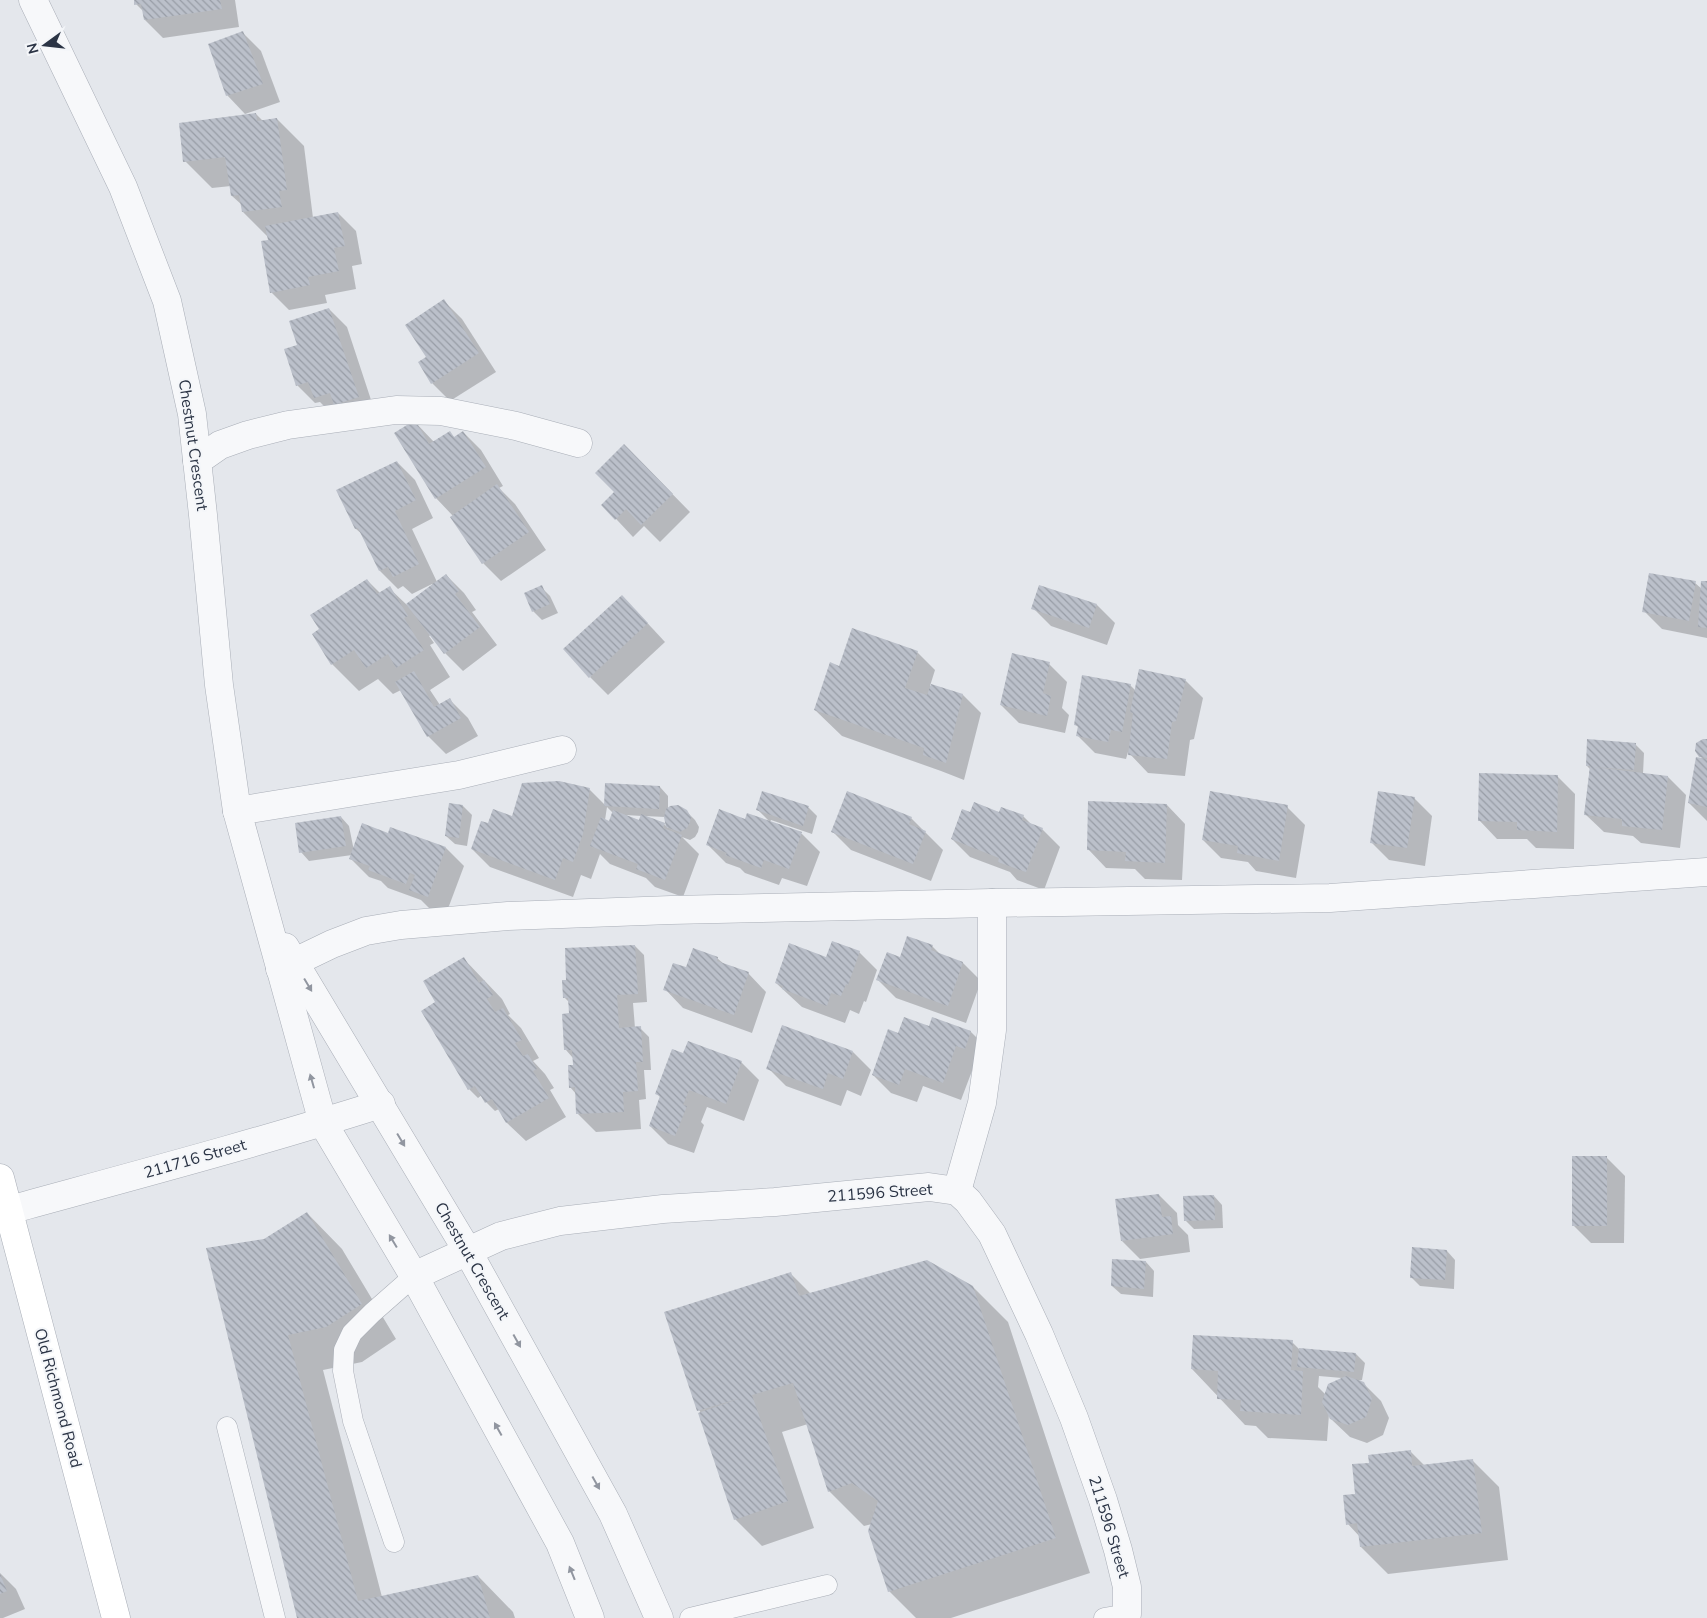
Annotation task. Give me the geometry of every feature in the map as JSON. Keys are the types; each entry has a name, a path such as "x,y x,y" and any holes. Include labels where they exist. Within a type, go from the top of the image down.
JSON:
{"street":[{"name":"Chestnut Crescent","path":"33,0 123,187 166,301 192,414 219,685 237,811 265,914 287,965 323,1123 414,1276 560,1543 590,1618"},
{"path":"197,461 220,445 248,435 288,425 396,410 441,410 516,426 578,443"},
{"path":"237,811 459,775 562,750"},
{"path":"287,965 366,931 411,924 508,916 671,910 1330,898 1707,872"},
{"path":"957,1191 982,1103 992,1030 992,903"},
{"name":"Chestnut Crescent","path":"287,965 381,1104 467,1250 613,1514 659,1618"},
{"name":"211716 Street","path":"9,1210 323,1123 381,1104"},
{"name":"Old Richmond Road","path":"0,1178 116,1618"},
{"name":"211596 Street","path":"414,1276 501,1236 560,1221 664,1209 775,1202 930,1187 957,1191 968,1201 992,1234 1039,1334 1074,1418 1103,1500 1127,1587 1116,1616"}],"lane":[{"path":"394,1542 353,1420 343,1371 344,1350 352,1333 372,1312 414,1276"},
{"path":"227,1427 275,1618"},
{"path":"690,1618 827,1585"}],"building":[{"path":"134,0 220,0 222,9 144,20 141,4 134,5"},
{"path":"243,31 263,84 226,96 208,44"},
{"path":"256,113 257,121 277,118 287,190 279,191 282,207 242,212 239,195 231,196 225,157 183,162 179,123"},
{"path":"338,212 345,246 334,248 339,271 308,277 310,285 270,293 261,241 268,240 265,226"},
{"path":"444,299 479,353 431,384 418,362 426,357 405,325"},
{"path":"329,308 359,397 334,405 330,393 314,398 308,382 296,386 284,349 297,345 289,321"},
{"path":"415,420 429,444 450,431 454,437 463,431 486,467 435,499 394,433"},
{"path":"624,444 673,494 641,525 626,509 615,520 601,505 614,492 595,473"},
{"path":"397,461 416,500 395,511 419,564 393,577 388,567 379,571 358,528 355,529 336,490"},
{"path":"497,484 529,532 482,564 450,517"},
{"path":"1649,573 1696,581 1689,621 1642,612"},
{"path":"446,574 459,591 455,594 480,627 444,654 406,604"},
{"path":"367,579 377,594 390,586 408,616 404,618 424,650 396,668 388,654 366,668 354,650 331,665 312,634 319,629 310,615"},
{"path":"1701,581 1707,581 1707,628 1698,627"},
{"path":"542,585 550,604 532,612 524,593"},
{"path":"1039,585 1097,604 1089,628 1031,609"},
{"path":"622,595 648,623 589,678 563,649"},
{"path":"852,628 918,651 905,688 927,695 931,684 963,694 946,763 923,755 924,748 814,710 830,662 839,666"},
{"path":"1012,653 1050,662 1043,693 1051,696 1047,716 1000,705"},
{"path":"1139,669 1186,679 1176,721 1172,722 1167,759 1128,755 1133,713 1130,712"},
{"path":"414,671 434,707 450,698 461,718 427,737 395,682"},
{"path":"1082,675 1131,684 1122,732 1111,730 1108,742 1076,736 1078,726 1074,725"},
{"path":"1587,739 1636,743 1634,770 1594,767 1668,776 1662,830 1622,826 1622,819 1584,815 1590,766 1586,766"},
{"path":"1707,739 1707,758 1699,757 1695,751 1696,743"},
{"path":"1696,757 1707,759 1707,807 1688,803"},
{"path":"1479,773 1558,775 1557,832 1517,830 1517,822 1478,821"},
{"path":"559,781 590,788 583,834 573,862 563,858 555,880 471,849 481,821 488,823 493,809 512,816 522,783"},
{"path":"605,783 660,786 659,809 604,806"},
{"path":"762,791 809,806 803,826 756,810"},
{"path":"847,791 912,817 909,824 926,831 913,864 831,832"},
{"path":"1210,791 1288,805 1279,861 1237,853 1238,846 1202,840"},
{"path":"1378,791 1415,797 1407,848 1370,843"},
{"path":"1088,801 1167,804 1165,863 1125,861 1126,852 1087,850"},
{"path":"974,802 999,812 1001,807 1024,815 1022,820 1043,828 1026,872 998,862 999,858 951,839 962,809 970,812"},
{"path":"449,803 463,805 459,838 445,836"},
{"path":"678,805 687,810 691,817 687,828 680,832 666,827 664,817 666,809 670,806"},
{"path":"719,809 745,819 747,813 802,832 789,869 764,860 761,868 725,855 727,853 706,845"},
{"path":"613,810 639,820 641,814 665,823 663,828 682,835 665,880 636,869 638,864 590,846 601,817 609,821"},
{"path":"341,816 346,846 299,853 295,823"},
{"path":"362,823 388,833 390,827 446,847 428,897 409,890 415,875 410,873 406,884 368,870 370,866 349,859"},
{"path":"907,936 933,945 931,950 963,962 948,1006 876,980 887,952 900,957"},
{"path":"832,941 860,951 848,985 846,984 841,996 831,993 827,1006 782,989 783,986 775,983 789,943 826,957"},
{"path":"635,945 638,994 617,995 619,1028 641,1026 643,1062 636,1062 638,1091 623,1092 624,1112 576,1114 575,1087 569,1088 568,1065 573,1065 572,1050 564,1050 562,1014 569,1013 568,998 563,998 562,980 566,980 565,948"},
{"path":"693,948 718,957 717,961 749,972 734,1015 663,990 673,963 686,967"},
{"path":"464,957 479,983 484,980 493,995 487,999 495,1012 503,1008 522,1040 515,1043 523,1056 528,1054 537,1069 533,1071 549,1098 506,1123 492,1099 485,1103 475,1086 468,1090 421,1011 435,1002 423,981"},
{"path":"904,1017 929,1026 932,1017 971,1031 965,1049 956,1046 943,1083 905,1069 899,1085 872,1075 888,1029 898,1033"},
{"path":"782,1025 853,1051 843,1079 828,1073 823,1089 766,1069"},
{"path":"688,1041 742,1061 726,1104 689,1090 683,1105 687,1106 675,1136 649,1126 660,1096 655,1094 672,1049 683,1053"},
{"path":"1572,1156 1607,1156 1607,1226 1572,1226"},
{"path":"1159,1194 1162,1217 1171,1216 1173,1234 1121,1241 1115,1199"},
{"path":"1214,1195 1215,1220 1184,1221 1183,1196"},
{"path":"307,1212 362,1304 326,1327 288,1335 358,1601 478,1575 490,1618 297,1618 206,1248 264,1239"},
{"path":"1412,1247 1447,1250 1445,1280 1410,1278"},
{"path":"1112,1259 1146,1261 1144,1289 1111,1286"},
{"path":"927,1260 973,1286 1056,1538 888,1592 868,1531 878,1501 852,1483 828,1492 793,1383 752,1395 788,1501 734,1520 698,1413 741,1398 697,1411 664,1312 791,1272 799,1296"},
{"path":"1193,1335 1293,1340 1291,1370 1303,1371 1301,1415 1240,1411 1241,1400 1217,1399 1218,1371 1191,1369"},
{"path":"1299,1348 1356,1353 1354,1372 1297,1367"},
{"path":"1346,1376 1364,1382 1372,1399 1366,1417 1348,1425 1330,1419 1322,1402 1328,1384"},
{"path":"1411,1450 1412,1466 1473,1459 1482,1533 1360,1547 1357,1523 1346,1525 1343,1495 1355,1494 1352,1464 1369,1463 1368,1455"},
{"path":"0,1574 7,1591 0,1594"}]}
